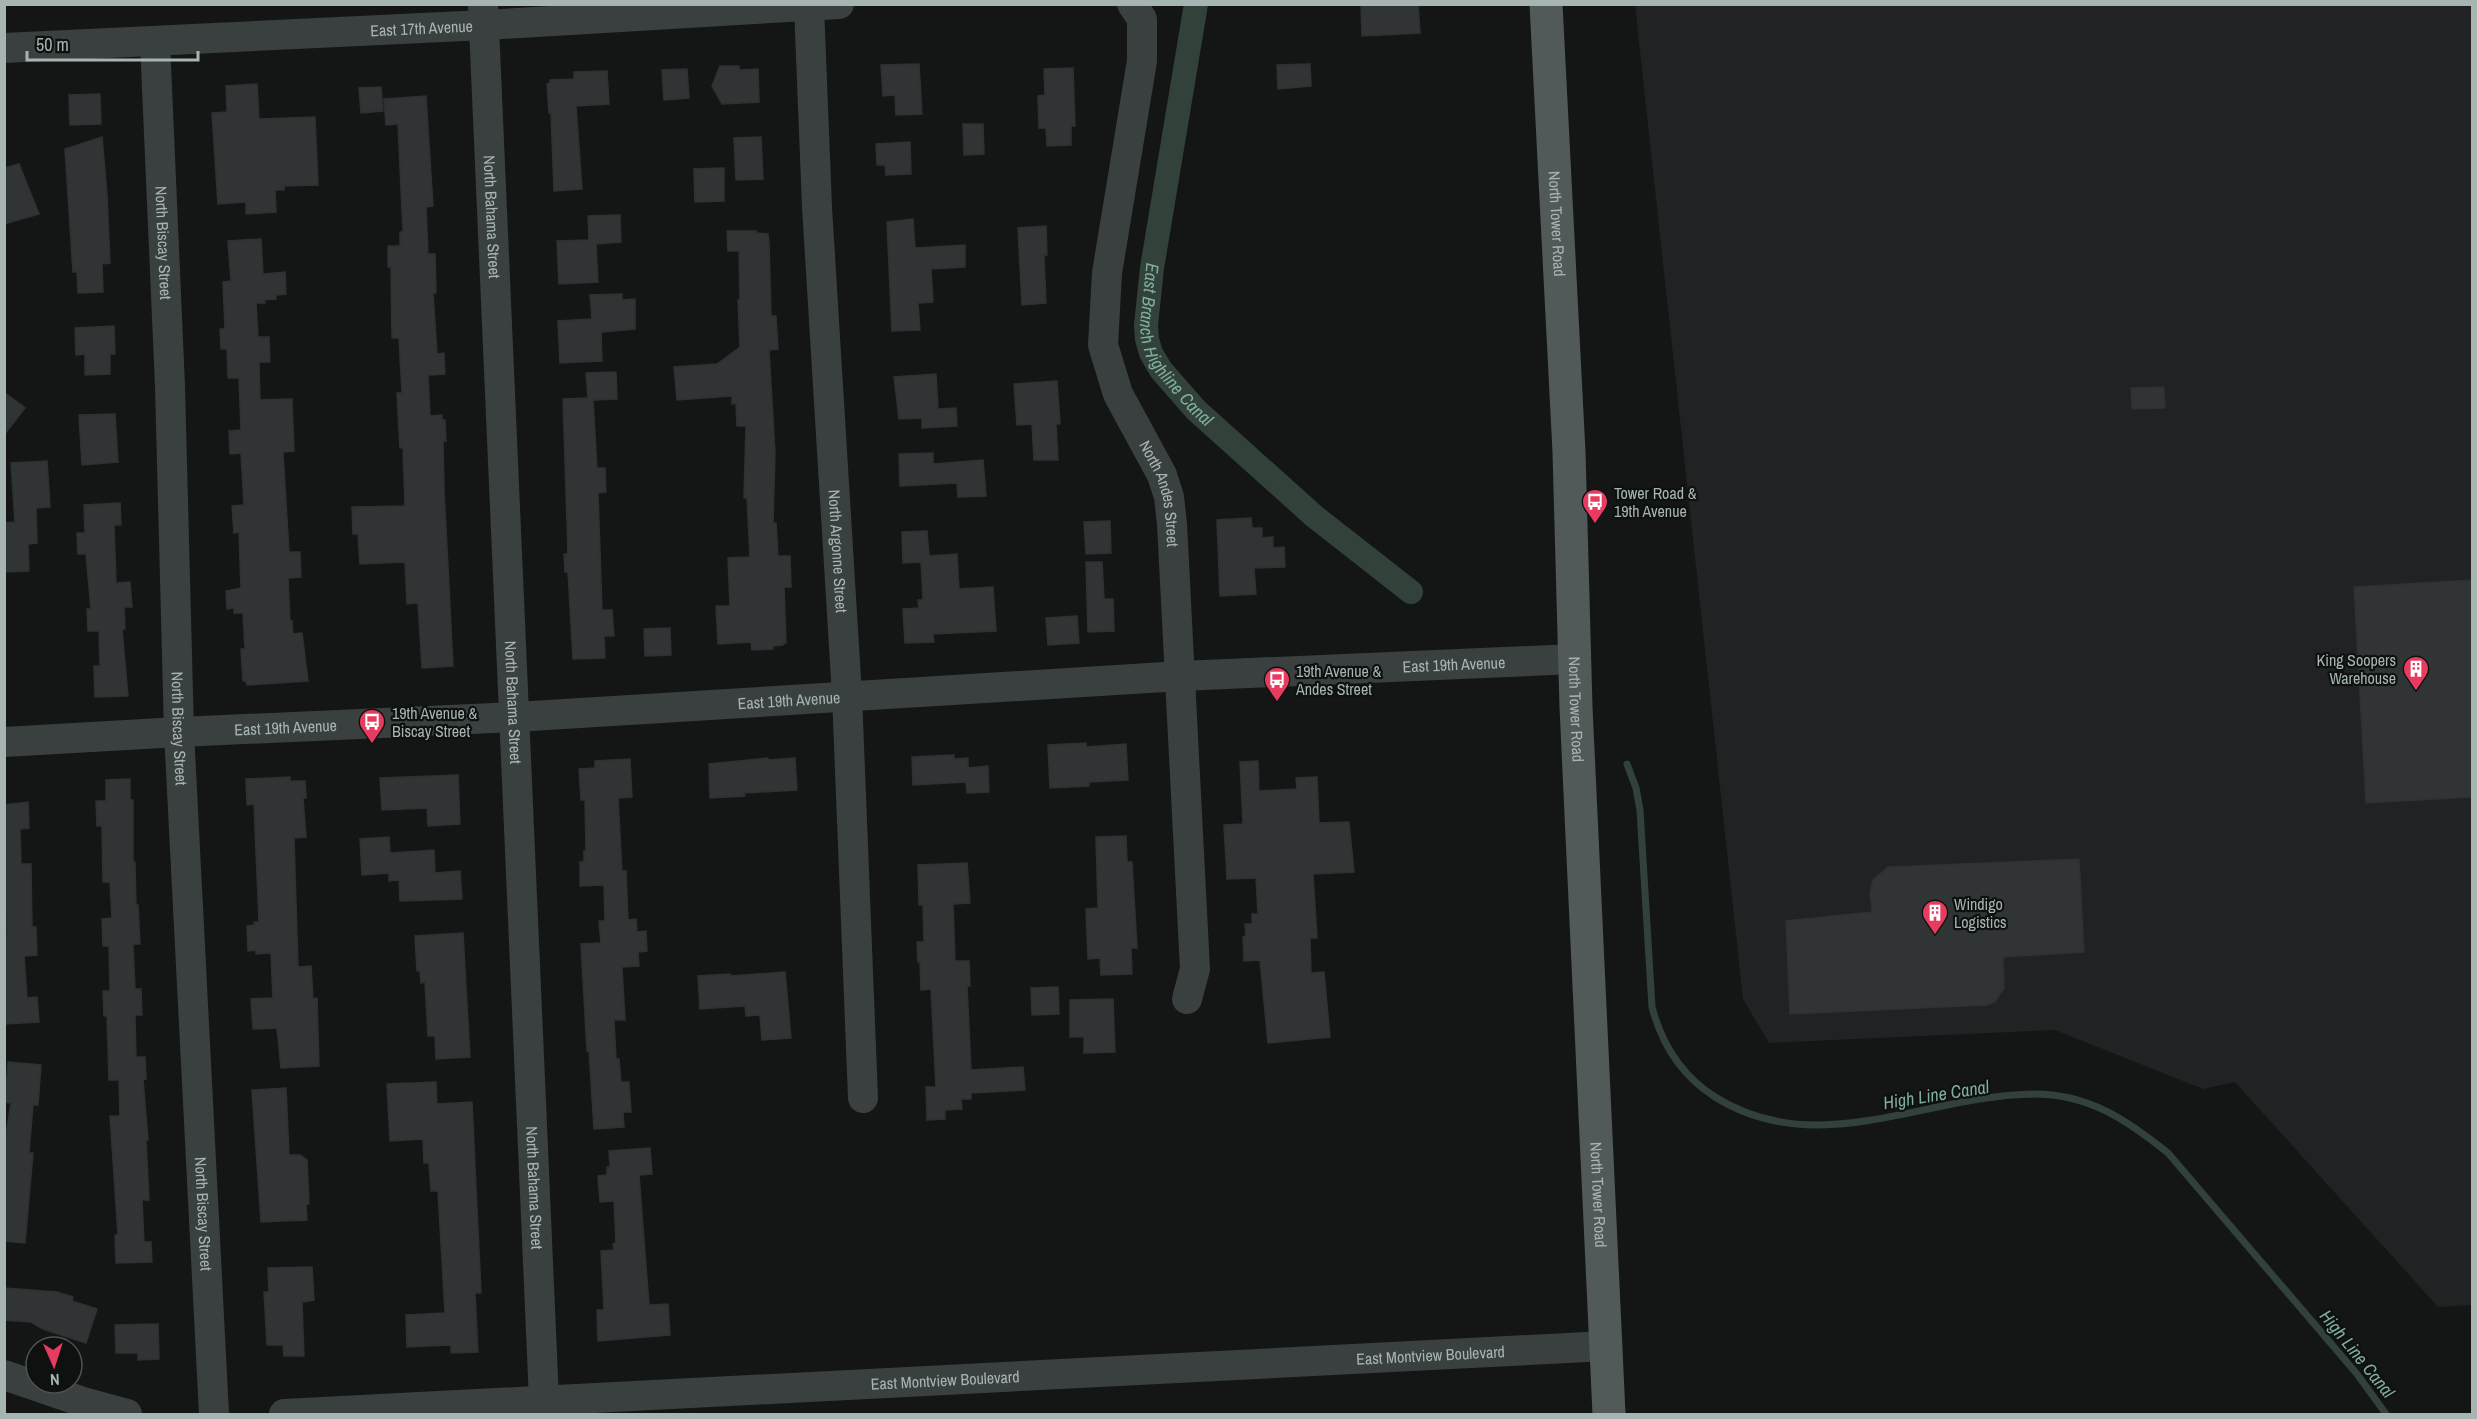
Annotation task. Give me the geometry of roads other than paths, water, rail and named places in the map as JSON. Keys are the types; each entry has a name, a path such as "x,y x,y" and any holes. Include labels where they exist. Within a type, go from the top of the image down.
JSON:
{"main road":[{"name":"North Tower Road","path":"1546,4 1569,452 1575,659 1609,1414"}],"street":[{"name":"East 17th Avenue","path":"4,48 155,42 484,15 839,4"},
{"name":"North Andes Street","path":"1132,4 1142,19 1142,62 1107,273 1103,345 1118,394 1162,475 1172,524 1195,969 1187,999"},
{"name":"North Argonne Street","path":"809,6 817,207 847,695 863,1098"},
{"name":"North Bahama Street","path":"484,15 544,1400"},
{"name":"North Biscay Street","path":"155,42 170,386 179,732 214,1414"},
{"name":"East 19th Avenue","path":"4,742 515,717 1180,676 1575,659"},
{"name":"East Montview Boulevard","path":"284,1414 1606,1346"},
{"path":"4,1375 127,1414"}],"waterway":[{"name":"East Branch Highline Canal","path":"1196,4 1152,268 1146,325 1151,353 1161,370 1196,410 1314,516 1411,592"},
{"name":"High Line Canal","path":"1627,764 1636,788 1640,810 1652,1007 1668,1047 1683,1069 1703,1089 1754,1115 1793,1124 1832,1124 1872,1120 1993,1097 2034,1094 2072,1099 2106,1111 2138,1130 2168,1153 2357,1374 2386,1414"}],"place":[{"name":"Tower Road & 19th Avenue","path":"1595,525"},
{"name":"King Soopers Warehouse","path":"2416,692"},
{"name":"19th Avenue & Andes Street","path":"1277,703"},
{"name":"19th Avenue & Biscay Street","path":"372,745"},
{"name":"Windigo Logistics","path":"1935,936"}]}
